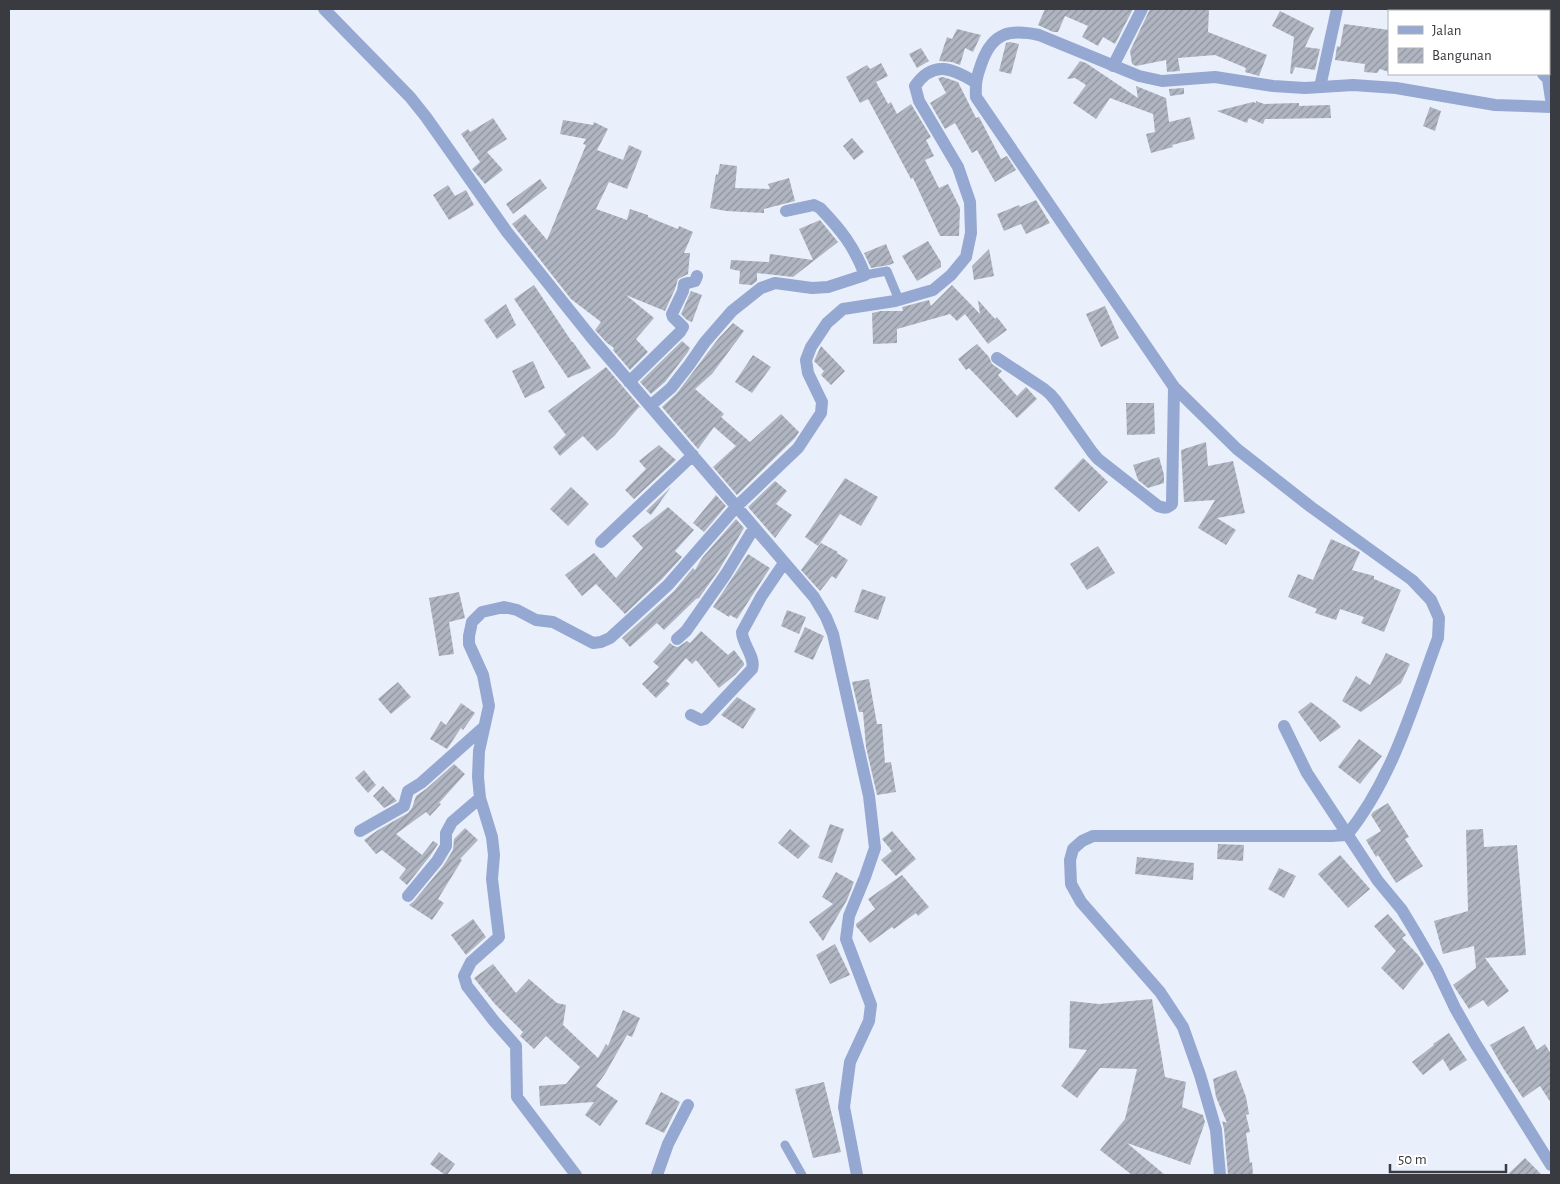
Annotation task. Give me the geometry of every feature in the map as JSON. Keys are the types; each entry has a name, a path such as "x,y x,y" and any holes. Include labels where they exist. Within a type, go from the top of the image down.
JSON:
{"street":[{"path":"324,9 410,98 507,232 591,338 814,597 826,617 833,634 869,796 875,848 849,916 846,939 871,1005 870,1021 859,1040 850,1062 844,1107 857,1175"},
{"path":"1114,66 1142,9"},
{"path":"1320,87 1337,9"},
{"path":"1347,835 1364,812 1395,752 1438,638 1439,618 1431,600 1412,580 1311,507 1238,450 1174,387 976,97 975,82 988,48 999,37 1010,33 1024,32 1039,35 1139,76 1162,81 1215,77 1273,86 1305,88 1353,85 1495,104 1551,107"},
{"path":"576,1175 518,1096 516,1046 467,986 464,976 471,962 499,937 492,879 494,855 492,837 480,798 477,763 489,706 483,676 469,644 472,622 482,612 504,607 517,610 536,620 553,622 593,642 601,642 610,638 668,585 736,506 798,448 821,413 822,402 808,373 806,360 811,347 827,323 843,310 899,300 933,290 951,275 966,257 971,233 970,202 958,167 919,101 916,86 920,79 930,71 944,68 960,73 975,82"},
{"path":"1544,75 1548,79 1551,100"},
{"path":"650,406 671,388 705,342 732,311 761,288 775,284 812,288 828,287 865,275 852,244 820,208 814,205 786,211"},
{"path":"629,382 680,332 683,327 673,318 672,314 684,284 694,281 697,276"},
{"path":"997,358 1044,389 1056,401 1098,459 1158,506 1164,508 1168,508 1172,504 1174,387"},
{"path":"601,542 693,455"},
{"path":"677,639 686,631 726,574 754,528"},
{"path":"691,715 701,720 705,719 752,670 753,662 742,638 742,632 761,597 784,563"},
{"path":"1284,726 1308,774 1347,835 1378,882 1407,918 1437,970 1475,1043 1551,1165"},
{"path":"360,831 404,806 408,791 421,783 484,727"},
{"path":"408,896 437,861 446,846 446,833 452,822 480,798"},
{"path":"1220,1175 1216,1130 1200,1075 1182,1027 1160,992 1080,902 1071,884 1070,860 1073,849 1082,841 1093,836 1347,835"},
{"path":"657,1175 668,1144 688,1105"}],"lane":[{"path":"865,275 887,271 899,300"},
{"path":"785,1145 802,1175"}],"building":[{"path":"1045,9 1133,9 1115,44 1103,37 1098,46 1082,37 1088,26 1065,16 1058,32 1053,32 1038,25"},
{"path":"1150,9 1209,9 1208,32 1267,55 1259,76 1245,72 1246,68 1215,55 1178,58 1180,71 1167,72 1166,60 1136,66 1132,64 1130,51"},
{"path":"1280,11 1314,28 1305,47 1320,49 1315,70 1295,67 1292,74 1290,73 1294,37 1272,26"},
{"path":"1344,24 1388,30 1388,72 1380,69 1377,73 1364,72 1365,64 1335,60 1337,46 1340,47"},
{"path":"957,29 981,35 973,52 965,48 960,65 939,61 947,37 952,39"},
{"path":"1006,43 1019,44 1011,74 999,71"},
{"path":"921,48 929,61 917,68 909,54"},
{"path":"1080,61 1086,63 1138,98 1136,86 1166,98 1169,122 1190,117 1195,139 1151,153 1146,134 1155,132 1153,114 1110,98 1096,119 1073,103 1086,85 1075,78 1067,79"},
{"path":"881,63 888,76 876,82 888,104 891,102 897,114 911,104 931,137 926,140 934,156 925,160 939,188 948,184 960,208 959,236 940,236 913,178 911,179 868,99 860,103 846,77 867,65 870,69"},
{"path":"943,77 958,82 976,118 979,117 1001,159 1007,156 1016,170 995,182 977,150 972,153 955,123 945,129 930,103 946,93 938,78"},
{"path":"1184,88 1184,94 1170,96 1169,89"},
{"path":"1256,101 1264,104 1299,103 1299,106 1330,105 1331,118 1265,119 1263,124 1249,118 1247,123 1217,111 1253,102 1256,103"},
{"path":"1430,107 1441,111 1435,131 1423,126"},
{"path":"493,118 507,139 487,152 503,170 485,184 472,169 480,162 461,134 468,129 470,132"},
{"path":"563,120 593,125 594,122 608,129 597,150 623,160 629,145 642,151 627,189 609,182 596,209 627,220 630,209 678,229 679,226 693,232 684,253 690,253 688,274 678,279 665,311 626,295 654,318 636,339 648,352 630,370 613,350 614,348 595,330 601,322 571,299 512,224 525,214 547,240 586,145 583,144 586,139 560,134"},
{"path":"852,138 864,152 854,160 843,146"},
{"path":"720,164 737,166 735,188 770,189 768,184 789,178 795,201 764,209 764,213 726,211 710,208 716,174 718,175"},
{"path":"540,179 547,188 513,214 506,204"},
{"path":"448,185 455,196 466,190 474,205 449,220 433,195"},
{"path":"1036,200 1050,223 1026,234 1021,224 1004,231 997,214"},
{"path":"820,220 838,242 793,277 757,273 757,281 752,285 739,284 740,271 730,269 731,260 769,262 770,254 813,260 799,229"},
{"path":"928,241 941,262 941,267 917,281 902,256"},
{"path":"886,244 894,263 871,268 864,253"},
{"path":"989,249 994,276 974,280 972,266"},
{"path":"534,285 591,368 568,378 514,299"},
{"path":"952,285 980,314 978,300 995,319 997,317 1007,330 988,344 965,314 957,321 950,314 897,329 897,343 873,344 872,313 903,311 902,307 929,300 931,306"},
{"path":"691,291 702,295 692,322 681,314"},
{"path":"506,304 516,325 497,339 484,320"},
{"path":"1105,306 1119,338 1101,347 1086,314"},
{"path":"733,323 744,331 712,374 695,389 724,414 721,417 750,442 781,414 799,432 737,495 713,467 736,446 714,427 698,449 662,407 677,393 718,339"},
{"path":"682,341 690,348 688,352 665,382 651,394 640,382"},
{"path":"977,344 989,357 992,364 1002,371 998,375 1017,396 1026,387 1037,399 1017,418 969,368 966,370 958,359"},
{"path":"821,346 845,371 831,385 821,375 824,371 814,361"},
{"path":"753,355 771,367 752,393 735,382"},
{"path":"533,361 545,388 525,398 512,371"},
{"path":"606,367 641,408 639,407 614,436 597,451 583,436 560,456 553,447 566,435 548,411"},
{"path":"1126,403 1154,403 1155,434 1127,435"},
{"path":"1206,442 1208,466 1233,461 1245,513 1217,518 1236,530 1226,545 1198,528 1215,500 1184,502 1181,450"},
{"path":"659,445 676,460 634,499 625,490 646,469 639,461"},
{"path":"1159,457 1164,475 1164,483 1148,488 1138,480 1133,465"},
{"path":"1083,458 1108,482 1079,512 1054,488"},
{"path":"845,478 878,497 861,526 840,514 818,546 805,537"},
{"path":"775,481 787,491 776,504 792,515 775,538 748,507"},
{"path":"571,487 589,504 568,526 550,509"},
{"path":"671,487 651,515 646,511"},
{"path":"716,495 726,506 704,532 693,523"},
{"path":"668,507 694,530 675,551 682,557 662,579 625,614 596,584 582,596 565,575 594,553 616,578 643,548 632,536"},
{"path":"736,519 744,528 719,570 699,598 664,630 657,623 630,647 622,638 674,591 693,568 695,570 702,558"},
{"path":"1331,539 1360,552 1352,570 1374,576 1374,579 1401,590 1384,632 1361,623 1364,617 1340,609 1336,620 1315,613 1317,609 1288,597 1298,574 1313,580"},
{"path":"821,543 848,560 836,579 832,576 820,591 801,570"},
{"path":"1098,546 1115,573 1087,590 1070,564"},
{"path":"748,554 770,568 737,619 730,615 729,617 713,607"},
{"path":"862,589 886,597 878,620 854,612"},
{"path":"459,592 465,618 449,622 454,654 439,656 429,598"},
{"path":"787,610 806,617 799,634 781,626"},
{"path":"805,627 824,636 813,660 794,652"},
{"path":"701,631 728,655 734,650 744,665 719,688 696,660 692,664 686,658 666,681 670,684 656,698 642,684 659,667 653,662 670,643 678,647 687,641 690,643"},
{"path":"1386,653 1410,664 1401,683 1361,712 1342,701 1356,676 1370,685"},
{"path":"869,679 877,724 882,724 885,763 891,762 896,792 877,795 866,747 863,712 859,712 852,682"},
{"path":"398,682 411,697 391,714 378,699"},
{"path":"737,697 756,709 743,729 721,715"},
{"path":"1311,702 1341,727 1320,742 1298,712"},
{"path":"461,703 475,713 463,730 461,728 447,749 430,739 441,721 446,725"},
{"path":"1359,739 1382,756 1360,784 1338,767"},
{"path":"454,764 465,774 439,803 441,804 430,816 426,812 396,834 422,855 433,841 438,844 407,885 399,878 406,869 382,850 376,854 364,840 408,813 416,796"},
{"path":"364,770 376,785 368,793 355,778"},
{"path":"383,786 397,801 384,808 373,796"},
{"path":"1388,803 1409,837 1405,839 1423,866 1396,883 1378,855 1376,857 1366,840 1381,831 1371,815"},
{"path":"830,824 844,829 832,863 818,858"},
{"path":"465,828 478,840 460,859 462,860 438,899 444,903 432,920 409,905 443,866 453,850 454,839"},
{"path":"790,829 810,846 798,859 778,843"},
{"path":"1483,829 1484,847 1517,845 1526,955 1485,958 1509,991 1488,1007 1483,1000 1469,1009 1453,985 1476,968 1474,946 1443,954 1434,921 1468,911 1466,830"},
{"path":"892,831 916,859 896,876 881,860 892,851 882,839"},
{"path":"1218,844 1244,845 1243,861 1217,859"},
{"path":"1340,855 1370,889 1348,908 1318,874"},
{"path":"1137,857 1194,863 1193,880 1135,874"},
{"path":"1279,868 1296,876 1284,898 1268,889"},
{"path":"836,872 854,882 847,900 823,941 809,922 833,904 822,897"},
{"path":"902,875 929,907 918,916 916,913 894,929 892,927 870,943 856,924 875,909 868,899"},
{"path":"1388,914 1406,935 1402,938 1424,964 1403,990 1381,968 1396,951 1374,926"},
{"path":"473,919 486,937 466,955 451,935"},
{"path":"835,944 850,975 830,984 816,955"},
{"path":"493,964 516,993 529,979 557,1003 566,1005 563,1025 598,1058 606,1044 608,1046 623,1010 640,1018 632,1037 627,1035 596,1086 618,1101 600,1126 585,1115 594,1102 540,1106 539,1086 566,1084 580,1067 546,1036 534,1049 520,1036 523,1032 494,1003 474,978"},
{"path":"1152,999 1165,1077 1186,1082 1182,1107 1203,1115 1205,1122 1190,1165 1127,1143 1165,1175 1132,1175 1100,1150 1125,1119 1137,1069 1100,1068 1077,1098 1061,1086 1087,1050 1069,1048 1070,1001 1099,1004"},
{"path":"1524,1026 1537,1050 1545,1044 1551,1054 1551,1103 1540,1086 1523,1098 1490,1045"},
{"path":"1449,1033 1467,1060 1450,1071 1443,1059 1423,1075 1412,1062"},
{"path":"1236,1070 1246,1097 1249,1114 1246,1115 1250,1132 1246,1133 1253,1175 1228,1175 1222,1121 1227,1123 1216,1097 1213,1079"},
{"path":"824,1082 841,1152 813,1158 795,1089"},
{"path":"661,1092 680,1102 664,1133 645,1124"},
{"path":"439,1152 455,1164 447,1175 430,1164"},
{"path":"1525,1158 1542,1175 1507,1175"}]}
